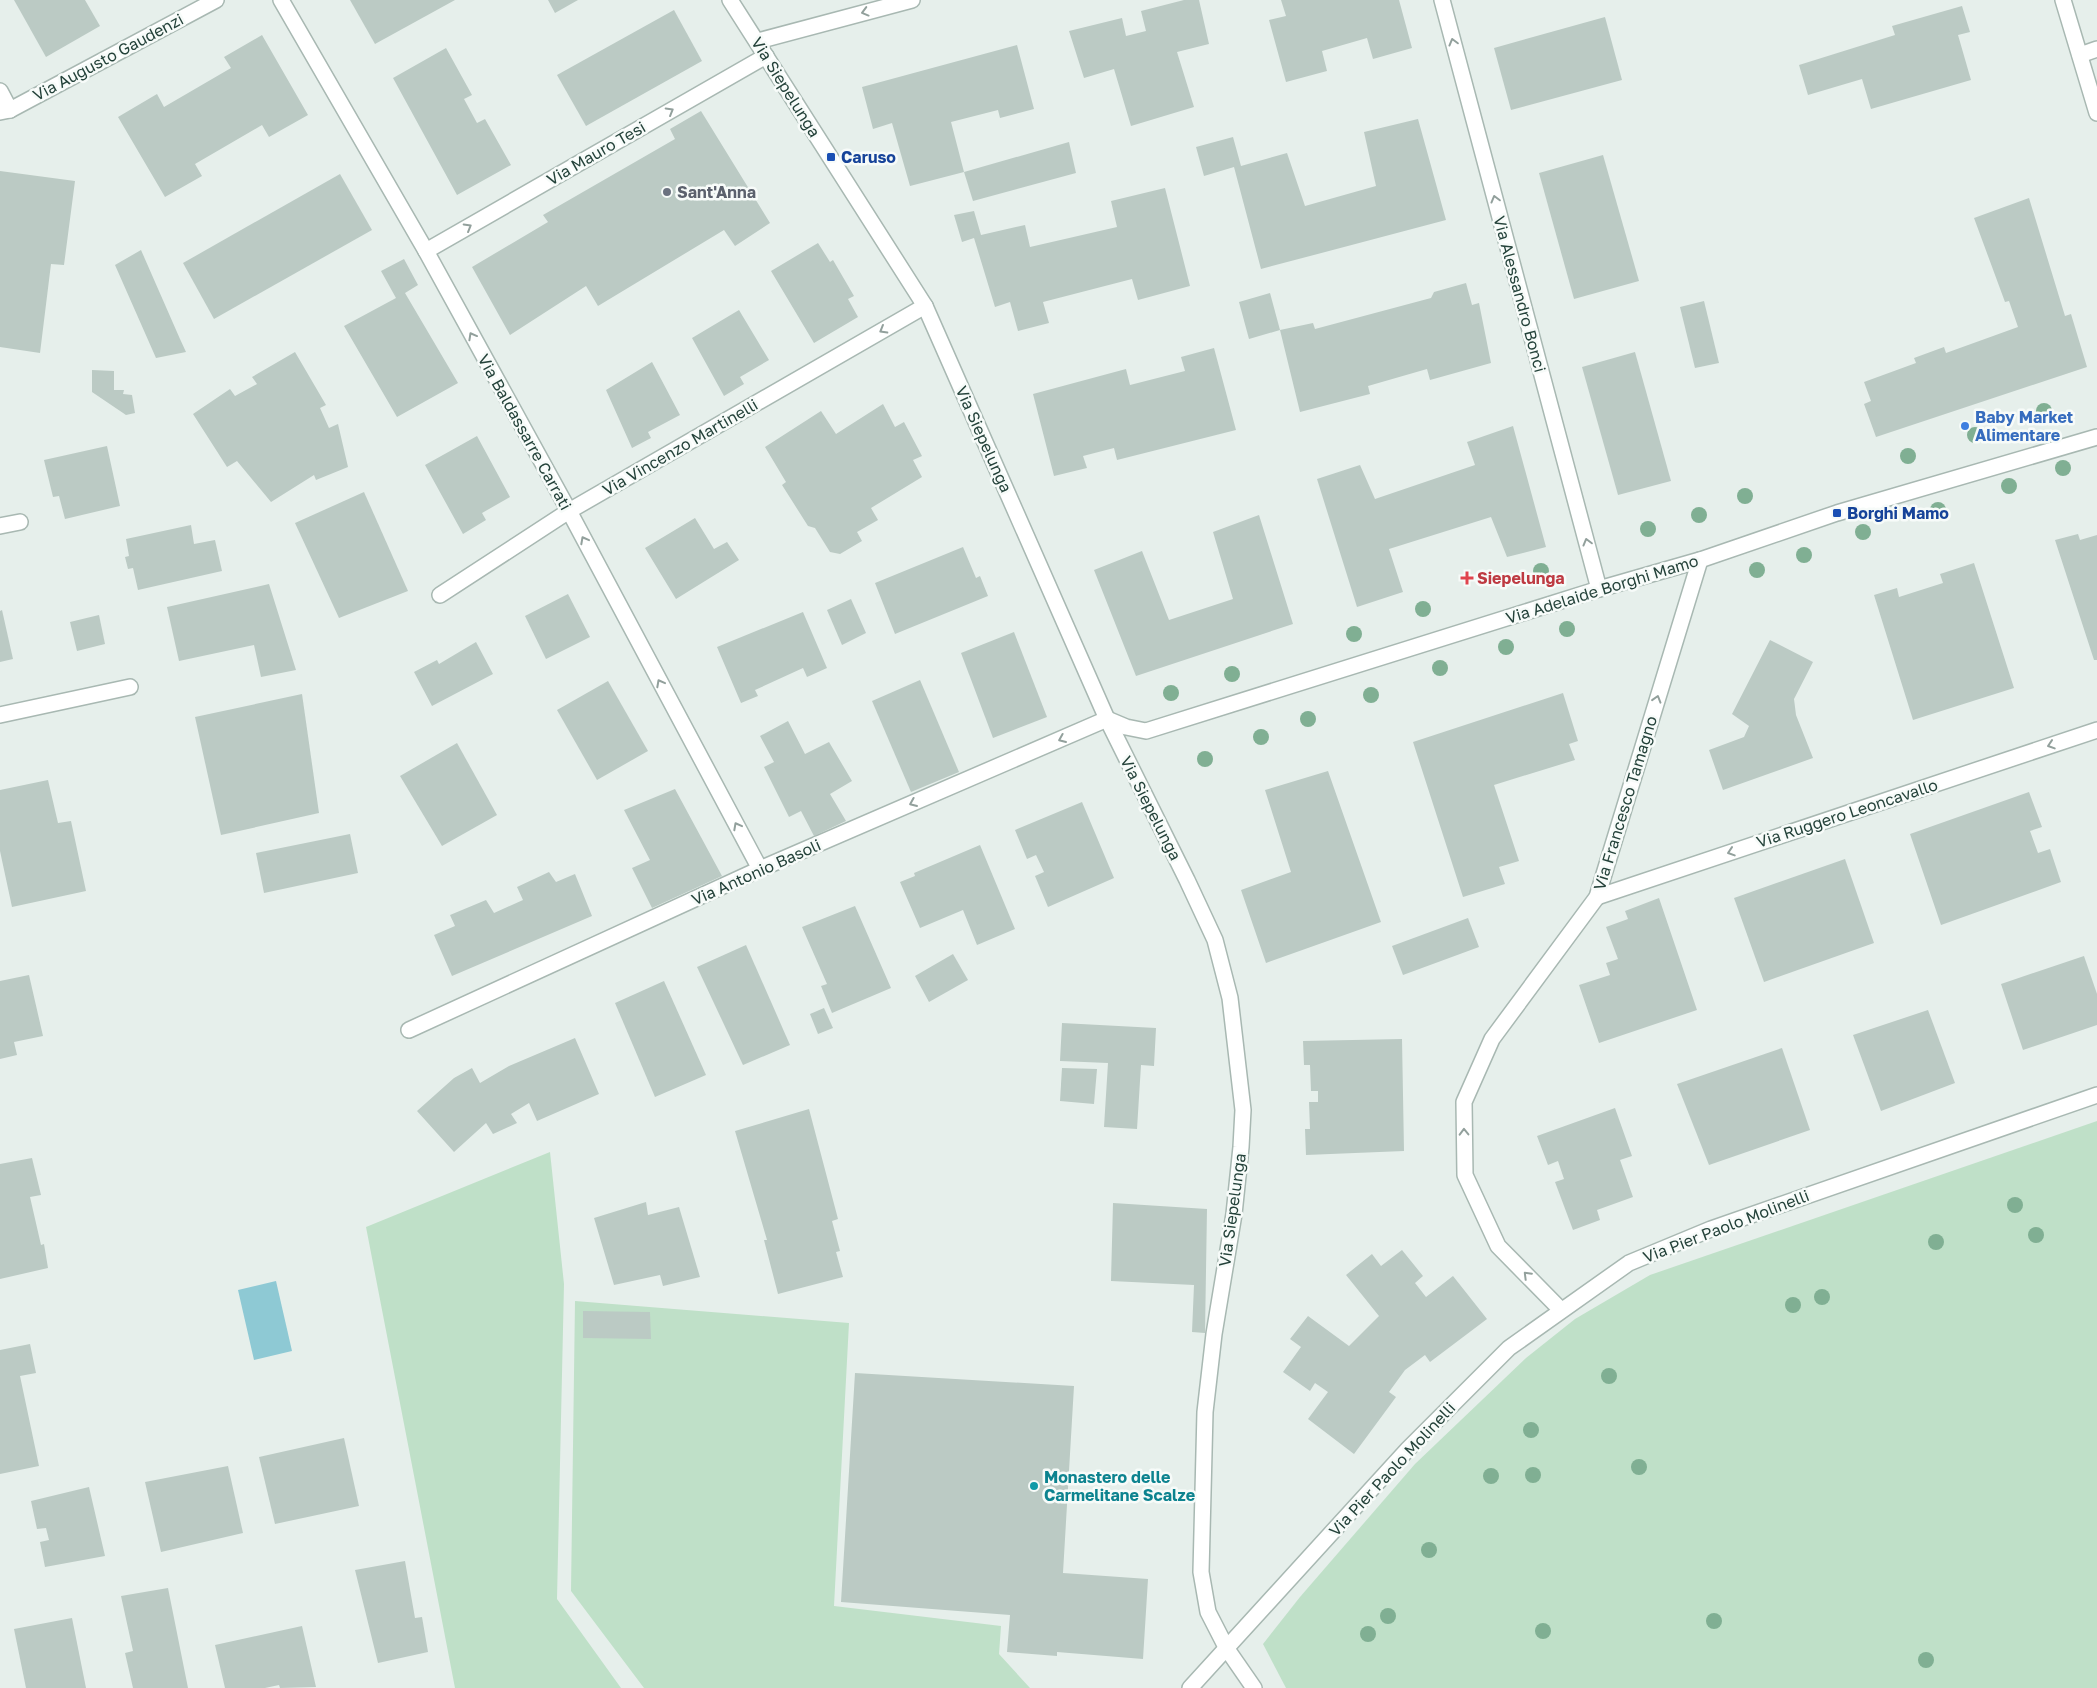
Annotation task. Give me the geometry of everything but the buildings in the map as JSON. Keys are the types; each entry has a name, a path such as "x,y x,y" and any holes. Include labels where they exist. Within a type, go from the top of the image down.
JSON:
{"street":[{"name":"Via Augusto Gaudenzi","path":"5,111 216,0"},
{"name":"Via Baldassarre Carrati","path":"281,0 426,251 569,511 760,869"},
{"name":"Via Siepelunga","path":"730,0 758,41 925,306 1107,719 1215,940 1230,998 1242,1110 1241,1147 1234,1214 1214,1334 1205,1412 1201,1572 1208,1612 1227,1648 1254,1688"},
{"path":"758,41 912,0"},
{"name":"Via Alessandro Bonci","path":"1442,0 1599,589"},
{"path":"2063,0 2097,113"},
{"path":"2080,55 2097,49"},
{"name":"Via Mauro Tesi","path":"426,251 766,56"},
{"path":"0,91 5,111"},
{"name":"Via Vincenzo Martinelli","path":"440,595 569,511 925,306"},
{"name":"Via Adelaide Borghi Mamo","path":"1107,719 1126,727 1146,731 1599,589 1700,560 1837,513 2097,437"},
{"path":"0,526 20,522"},
{"name":"Via Francesco Tamagno","path":"1561,1310 1498,1246 1465,1175 1464,1102 1492,1039 1597,897 1700,560"},
{"path":"0,715 130,687"},
{"name":"Via Antonio Basoli","path":"409,1030 760,869 1107,719"},
{"name":"Via Ruggero Leoncavallo","path":"1597,897 2097,730"},
{"name":"Via Pier Paolo Molinelli","path":"1190,1688 1415,1442 1509,1348 1629,1263 1711,1229 2097,1095"}],"green space":[{"path":"2097,1121 2097,1688 1286,1688 1263,1644 1300,1597 1415,1464 1526,1358 1575,1319 1650,1275"},
{"path":"550,1152 564,1284 557,1599 621,1688 455,1688 366,1227"},
{"path":"575,1301 849,1323 834,1606 1001,1626 999,1654 1030,1688 644,1688 571,1591"}],"water":[{"path":"276,1281 292,1351 254,1360 238,1290"}],"place":[{"name":"Caruso","path":"831,157"},
{"name":"Sant'Anna","path":"667,192"},
{"name":"Baby Market Alimentare","path":"1965,426"},
{"name":"Borghi Mamo","path":"1837,513"},
{"name":"Siepelunga","path":"1467,578"},
{"name":"Monastero delle Carmelitane Scalze","path":"1034,1486"}]}
